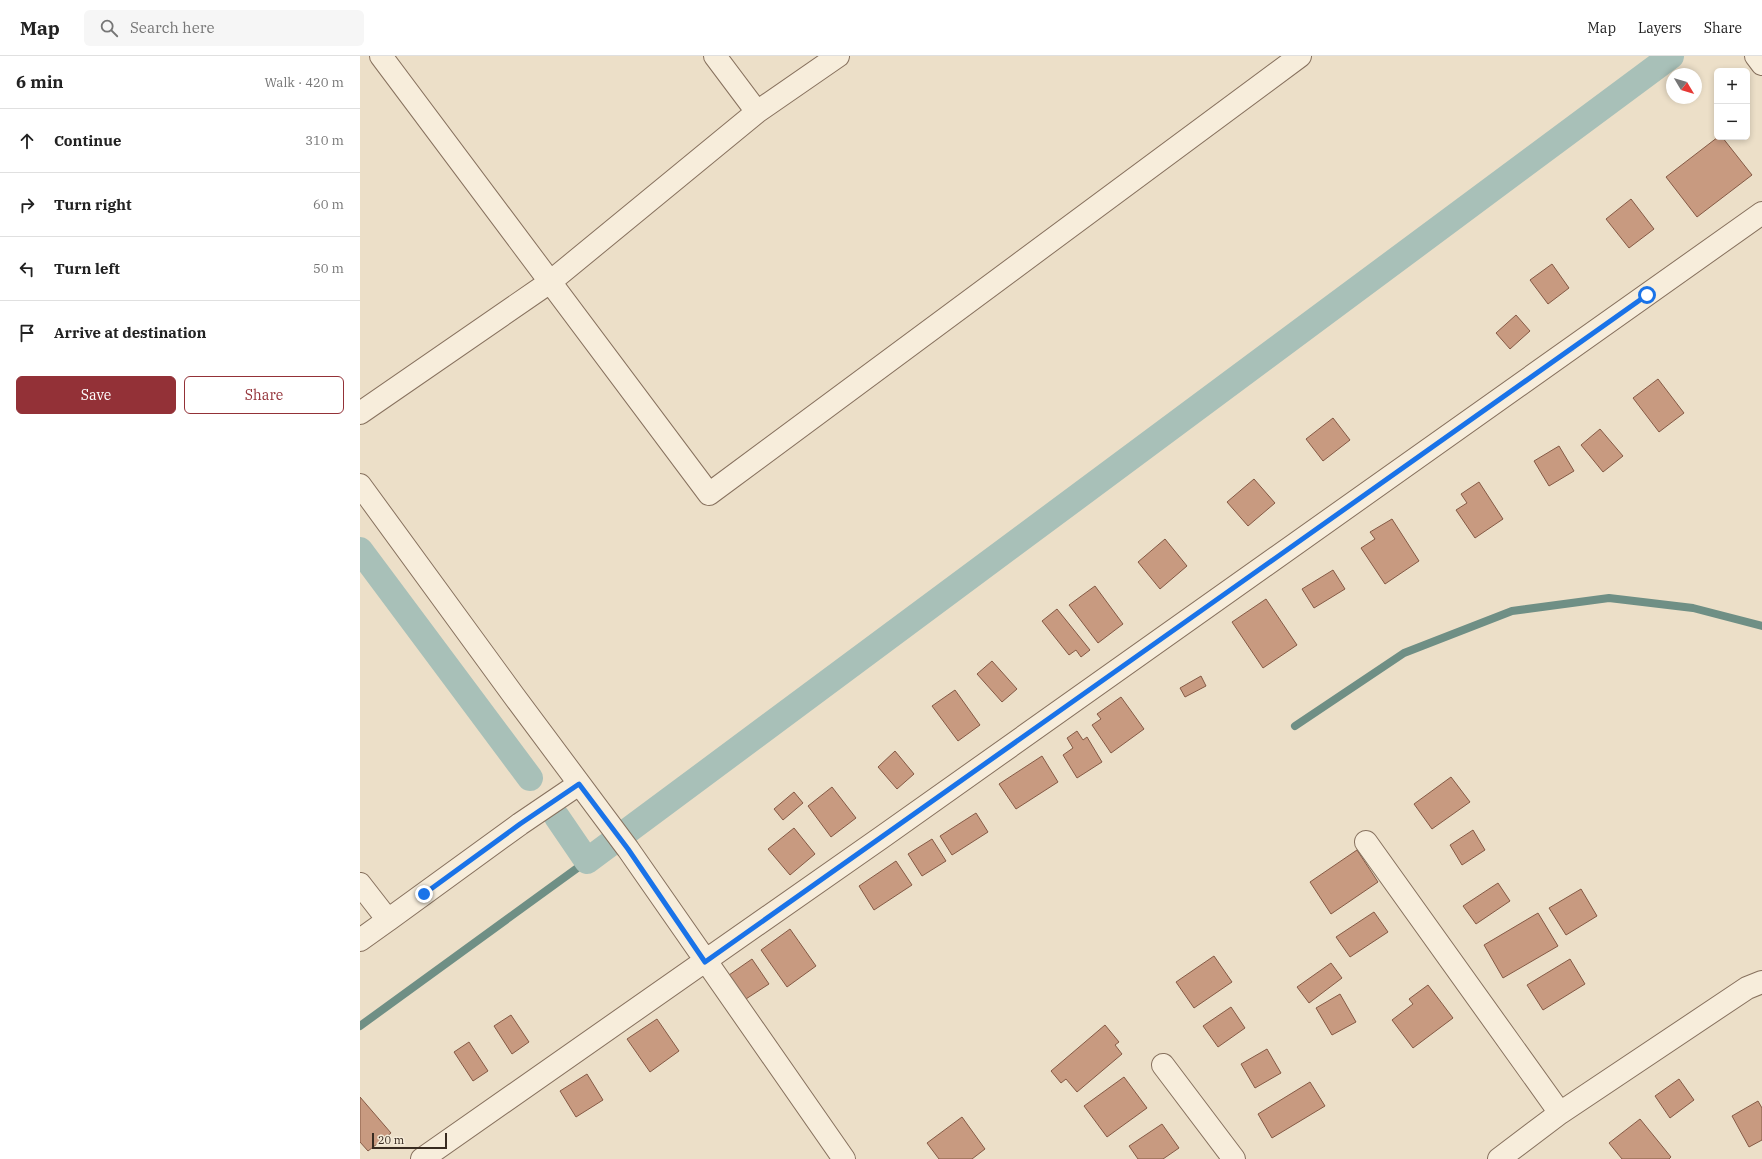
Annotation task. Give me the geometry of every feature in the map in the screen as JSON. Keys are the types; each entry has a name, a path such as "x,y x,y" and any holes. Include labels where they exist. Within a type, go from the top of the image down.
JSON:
{"street":[{"path":"381,56 709,494 1300,56"},
{"path":"715,56 757,112"},
{"path":"360,413 550,282 757,112 838,56"},
{"path":"1756,56 1762,64"},
{"path":"422,1159 705,962 1275,560 1762,213"},
{"path":"360,485 628,849 705,962 844,1159"},
{"path":"360,940 520,824 579,784"},
{"path":"1366,842 1560,1113"},
{"path":"360,884 388,920"},
{"path":"1499,1159 1560,1113 1747,988 1762,982"},
{"path":"1163,1065 1234,1159"}],"building":[{"path":"1714,140 1724,140 1752,175 1697,217 1666,177"},
{"path":"1631,199 1654,229 1629,248 1606,219"},
{"path":"1552,264 1569,288 1548,304 1530,280"},
{"path":"1516,315 1530,331 1510,349 1496,333"},
{"path":"1658,379 1684,413 1659,432 1633,398"},
{"path":"1333,418 1350,440 1323,461 1306,439"},
{"path":"1600,429 1623,456 1603,472 1581,445"},
{"path":"1559,446 1574,471 1549,486 1534,461"},
{"path":"1254,479 1275,503 1248,526 1227,502"},
{"path":"1479,482 1503,519 1475,538 1456,510 1467,503 1461,494"},
{"path":"1392,519 1419,561 1385,584 1361,548 1375,539 1370,532"},
{"path":"1165,539 1187,566 1160,589 1138,562"},
{"path":"1333,570 1345,589 1314,608 1302,589"},
{"path":"1095,586 1123,624 1098,643 1069,605"},
{"path":"1266,599 1297,645 1263,668 1232,622"},
{"path":"1057,609 1090,650 1081,657 1076,650 1069,655 1042,621"},
{"path":"992,661 1017,689 1002,702 977,674"},
{"path":"1201,676 1206,686 1185,697 1180,688"},
{"path":"955,690 980,725 958,741 932,706"},
{"path":"1121,697 1144,729 1111,753 1092,725 1101,719 1097,714"},
{"path":"1077,731 1083,740 1087,737 1102,762 1077,778 1063,755 1073,748 1067,738"},
{"path":"895,751 914,774 897,789 878,767"},
{"path":"1042,756 1058,782 1016,809 999,784"},
{"path":"1451,777 1470,802 1432,829 1414,804"},
{"path":"832,787 856,818 831,837 808,806"},
{"path":"794,792 803,803 783,820 774,809"},
{"path":"976,813 988,832 952,855 940,836"},
{"path":"794,828 815,854 790,875 768,849"},
{"path":"1473,830 1485,850 1462,865 1450,845"},
{"path":"932,839 946,861 922,876 908,854"},
{"path":"1357,850 1378,882 1331,914 1310,882"},
{"path":"896,861 912,885 874,910 859,886"},
{"path":"1498,883 1510,901 1476,924 1463,906"},
{"path":"1581,889 1597,916 1566,935 1549,908"},
{"path":"1374,912 1388,932 1350,957 1336,937"},
{"path":"1538,913 1558,946 1503,978 1484,945"},
{"path":"790,929 816,966 787,987 761,950"},
{"path":"1214,956 1232,982 1194,1008 1176,982"},
{"path":"752,959 769,984 732,1008 716,984"},
{"path":"1570,959 1585,984 1543,1010 1527,985"},
{"path":"1331,963 1342,978 1309,1003 1297,987"},
{"path":"1428,985 1453,1018 1413,1048 1392,1020 1413,1004 1409,999"},
{"path":"1340,994 1356,1022 1332,1035 1316,1008"},
{"path":"1231,1007 1245,1028 1218,1047 1203,1026"},
{"path":"511,1015 529,1042 512,1054 494,1026"},
{"path":"657,1019 679,1051 650,1072 627,1039"},
{"path":"1105,1025 1119,1042 1115,1045 1122,1054 1077,1092 1066,1079 1061,1083 1051,1071"},
{"path":"469,1042 488,1071 473,1081 454,1052"},
{"path":"1267,1049 1281,1073 1255,1088 1241,1064"},
{"path":"587,1074 603,1100 576,1117 560,1091"},
{"path":"1124,1077 1147,1108 1107,1137 1084,1106"},
{"path":"1679,1079 1694,1100 1670,1118 1655,1096"},
{"path":"1310,1082 1325,1106 1272,1138 1258,1114"},
{"path":"360,1097 391,1133 368,1151 360,1142"},
{"path":"1758,1101 1762,1108 1762,1140 1749,1147 1732,1116"},
{"path":"962,1117 985,1149 972,1159 939,1159 927,1143"},
{"path":"1640,1119 1671,1157 1669,1159 1622,1159 1609,1143"},
{"path":"1162,1124 1179,1148 1163,1159 1138,1159 1129,1146"}],"waterway":[{"path":"557,817 587,861 1671,56"},
{"path":"360,550 530,778"},
{"path":"1295,726 1404,653 1512,611 1609,598 1693,608 1762,626"},
{"path":"360,1026 587,861"}],"route":[{"path":"424,894 520,824 579,784 628,849 705,962 1275,560 1647,295"}]}
